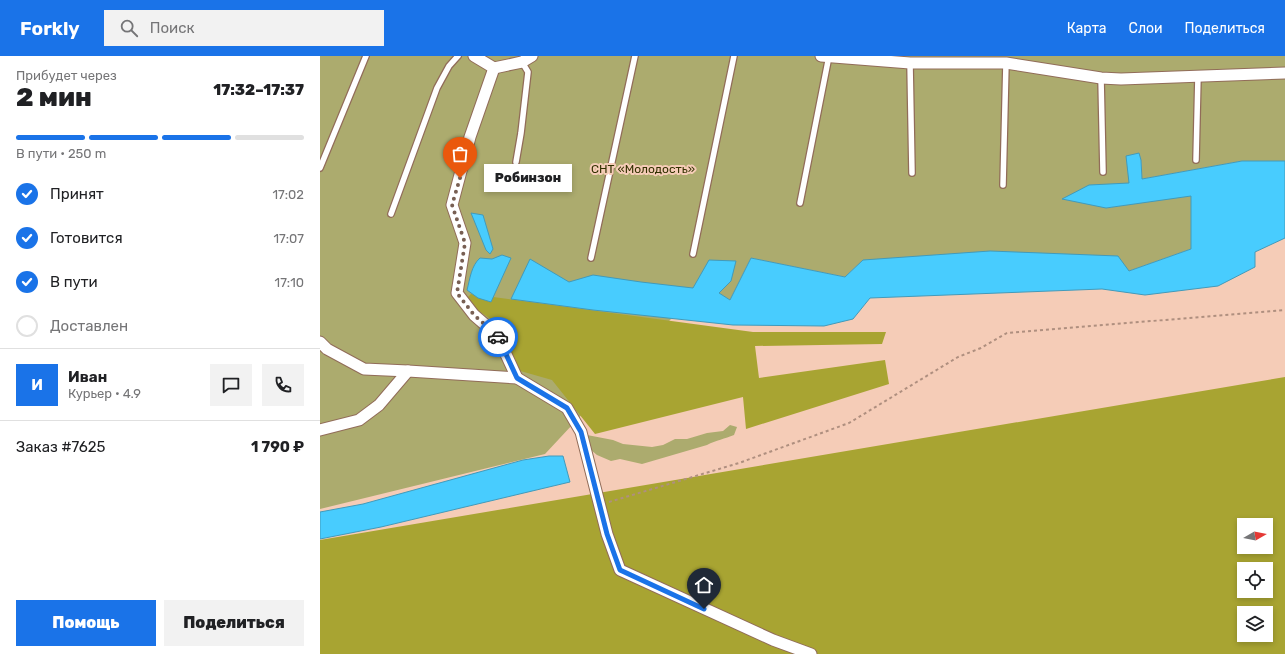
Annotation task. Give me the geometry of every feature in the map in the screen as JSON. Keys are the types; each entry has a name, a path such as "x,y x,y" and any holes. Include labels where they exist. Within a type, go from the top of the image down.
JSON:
{"street":[{"path":"474,56 494,68 522,62 532,56"},
{"path":"821,56 910,63 1006,63 1101,78 1121,79 1285,73"},
{"path":"494,68 470,137 452,205 465,243 457,293 474,315 497,335 517,378"},
{"path":"322,347 364,369 408,370 517,378 567,408 581,432 607,534 620,570 773,640 811,654"},
{"path":"320,430 359,420 379,405 408,370"}],"lane":[{"path":"320,168 366,56"},
{"path":"391,214 438,88 449,66 458,56"},
{"path":"592,258 635,56"},
{"path":"693,254 734,56"},
{"path":"800,204 829,56"},
{"path":"516,162 528,72 522,62"},
{"path":"910,63 912,173"},
{"path":"1002,185 1006,63"},
{"path":"1196,160 1198,76"},
{"path":"1101,78 1103,172"}],"path":[{"path":"600,505 739,463 849,423 958,357 981,348 1007,333 1285,310"}],"green space":[{"name":"СНТ «Молодость»","path":"320,56 1285,56 1285,161 1242,161 1142,179 1141,160 1130,183 1106,208 1191,195 1191,249 1129,271 863,260 845,277 751,258 730,300 718,293 731,281 694,288 684,305 545,454 320,509"},
{"path":"730,425 737,427 734,435 707,445 642,464 620,459 611,461 597,455 591,450 587,435 613,440 623,444 652,447 663,445 675,439 687,439 707,433 723,431"}],"shaded area":[{"path":"471,294 753,332 886,332 882,344 755,346 759,378 885,360 889,384 746,429 743,397 595,434 552,380 517,370 498,324 464,301"},
{"path":"1285,377 1285,654 320,654 320,540"}],"water":[{"path":"1139,153 1142,179 1242,161 1285,161 1285,238 1255,252 1255,267 1218,286 1145,295 1102,289 870,298 853,319 824,326 733,325 593,310 511,299 530,259 569,282 593,275 693,288 709,260 736,261 731,281 719,293 730,300 751,258 845,277 863,260 990,251 1118,256 1129,271 1191,249 1191,196 1106,208 1062,199 1089,185 1129,183 1126,156"},
{"path":"471,213 483,215 493,249 490,254 486,250"},
{"path":"502,255 511,258 491,302 478,298 467,290 473,269 480,258 492,259"},
{"path":"549,456 563,456 570,482 381,527 320,539 320,512 363,504 523,460"}],"way so far":[{"path":"460,178 452,205 465,243 457,293 474,315 498,337"}],"place":[{"name":"Робинзон","path":"460,178"}],"route":[{"path":"498,337 517,378 543,392 567,408 581,432 607,534 620,570 704,609"}]}
